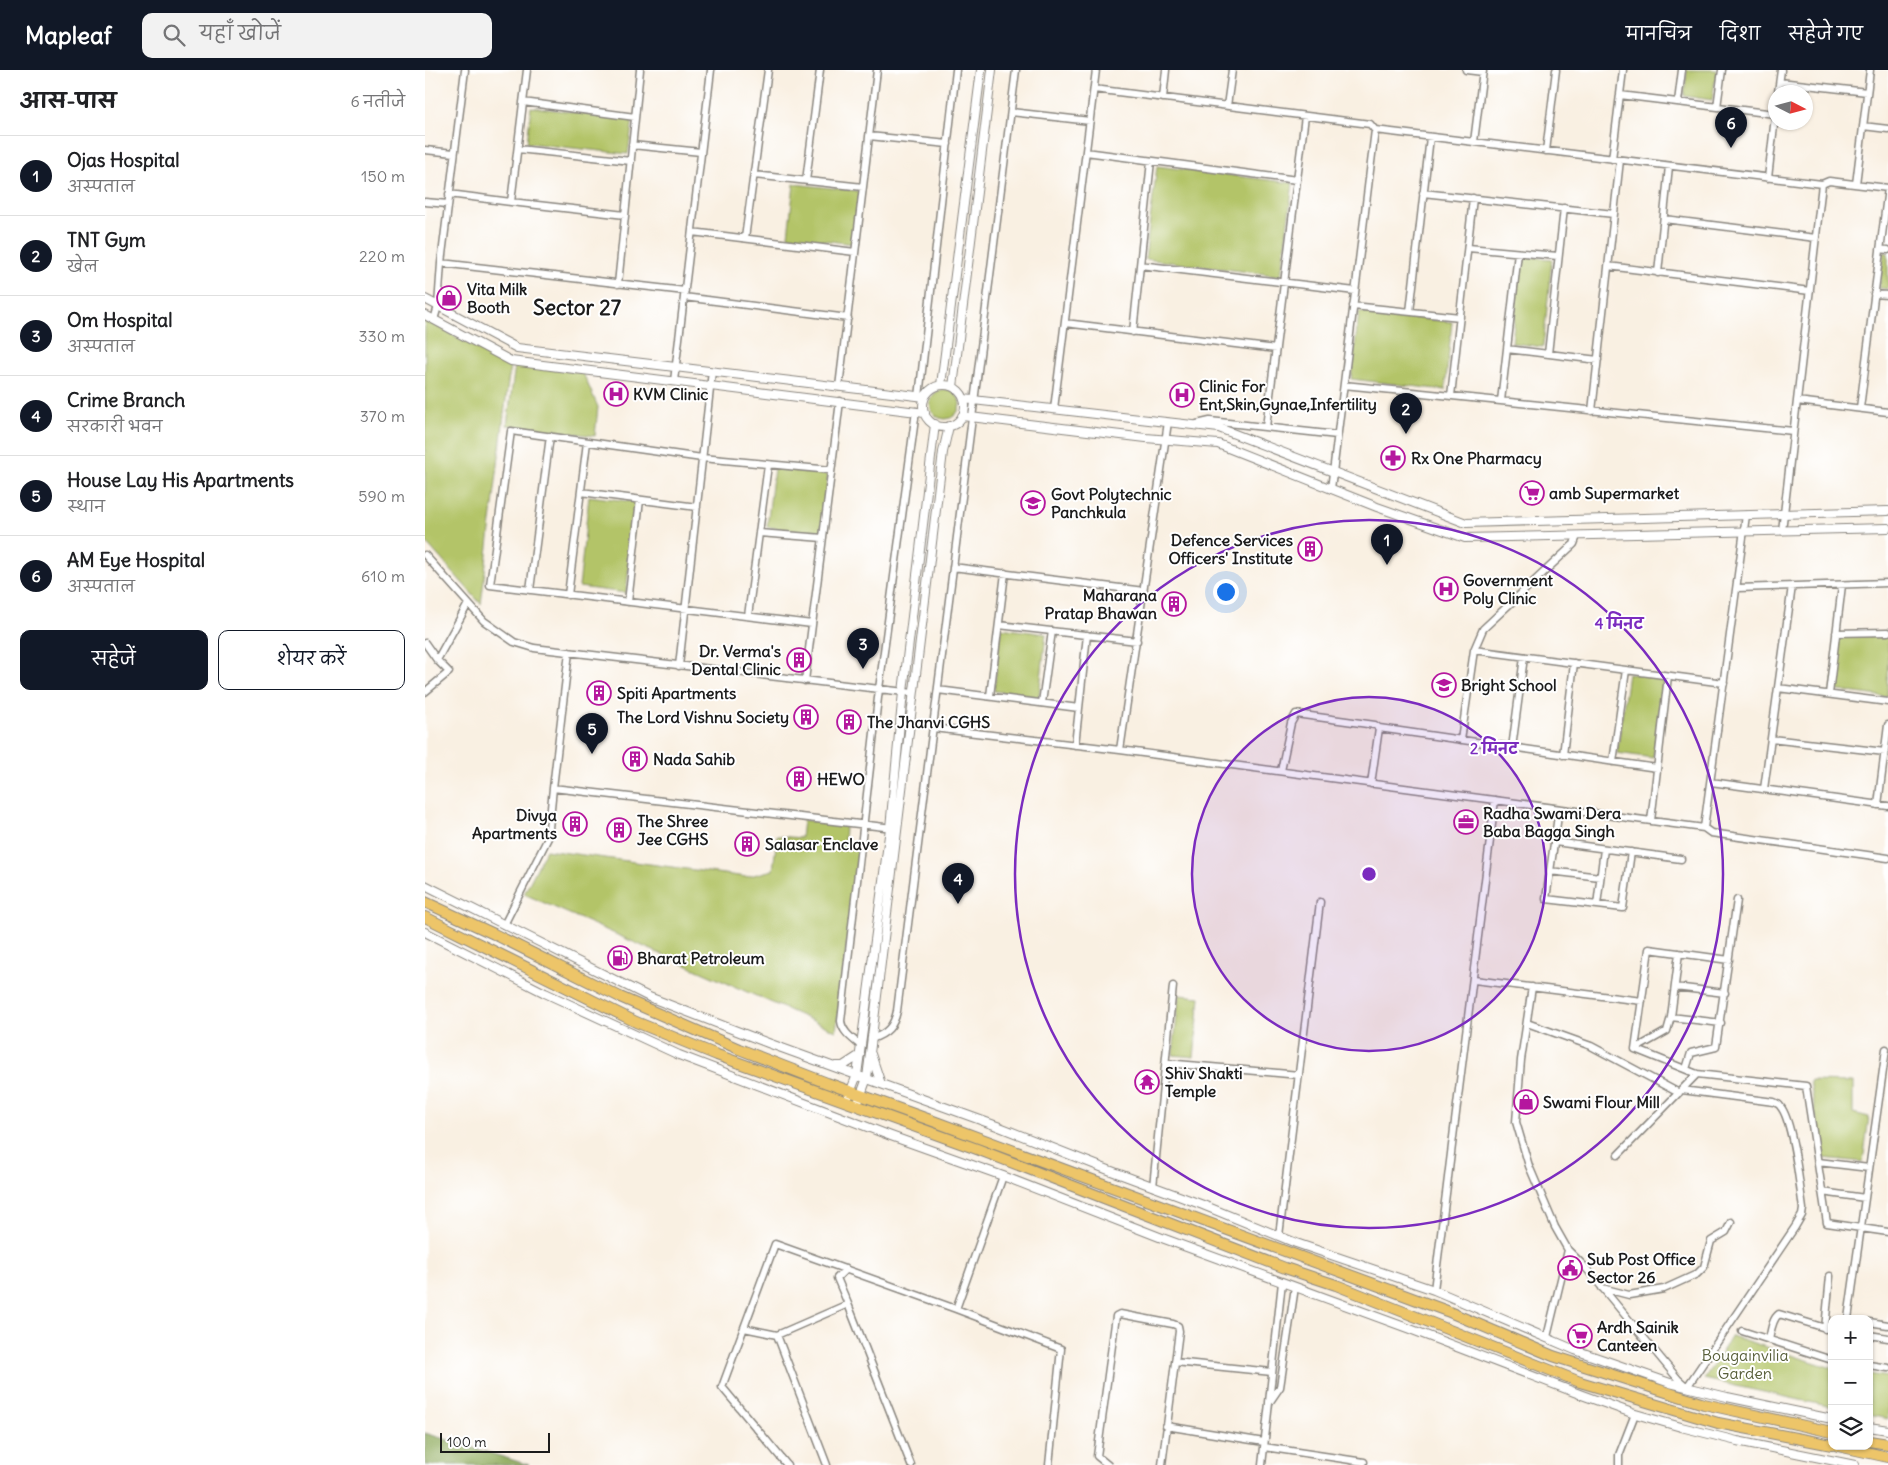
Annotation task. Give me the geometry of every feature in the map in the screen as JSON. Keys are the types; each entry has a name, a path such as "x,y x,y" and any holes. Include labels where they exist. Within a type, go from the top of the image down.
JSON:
{"highway":[{"path":"425,902 494,934 619,997 739,1049 850,1092 1447,1311 1553,1356 1704,1404 1828,1431"},
{"path":"425,917 636,1022 717,1055 977,1149 1285,1268 1336,1285 1580,1382 1718,1423 1828,1444"},
{"path":"1873,1441 1888,1444"},
{"path":"1856,1450 1888,1457"}],"street":[{"path":"435,320 465,70"},
{"path":"511,202 527,70"},
{"path":"618,284 640,70"},
{"path":"674,381 711,70"},
{"path":"745,238 768,70"},
{"path":"806,181 819,70"},
{"path":"839,387 877,70"},
{"path":"425,299 517,348 922,397 941,385 953,387 962,394 965,405 959,421 949,426 931,422 925,413 922,397 956,70"},
{"path":"941,385 981,70"},
{"path":"953,387 993,70"},
{"path":"871,1039 887,1032 895,1022 897,1011 1016,70"},
{"path":"1054,409 1096,70"},
{"path":"1163,98 1166,70"},
{"path":"1227,106 1232,70"},
{"path":"1466,70 1483,71 1475,142"},
{"path":"1546,151 1556,70"},
{"path":"1612,159 1623,70"},
{"path":"1678,102 1682,70"},
{"path":"1717,107 1722,70"},
{"path":"1779,85 1781,70"},
{"path":"1856,184 1870,70"},
{"path":"1779,82 1867,92"},
{"path":"1094,89 1370,124 1375,130 1430,137 1768,178 1822,184 1829,181 1888,188 1860,408"},
{"path":"1620,95 1768,114"},
{"path":"523,102 635,117"},
{"path":"1011,112 1090,121"},
{"path":"1266,427 1305,116"},
{"path":"1863,126 1888,129"},
{"path":"1331,489 1375,130"},
{"path":"1768,178 1773,130"},
{"path":"869,136 948,144"},
{"path":"1410,312 1430,137"},
{"path":"632,145 701,152"},
{"path":"518,149 631,161"},
{"path":"425,150 454,153"},
{"path":"1086,152 1297,180"},
{"path":"1592,411 1620,160"},
{"path":"1133,332 1151,161"},
{"path":"1658,273 1669,166"},
{"path":"754,175 863,187"},
{"path":"1782,531 1822,184"},
{"path":"1423,193 1614,214"},
{"path":"449,194 625,215"},
{"path":"1451,396 1473,198"},
{"path":"425,202 448,204"},
{"path":"1548,354 1564,208"},
{"path":"1664,218 1816,238"},
{"path":"692,232 855,252"},
{"path":"1468,248 1558,256"},
{"path":"1880,249 1888,250"},
{"path":"1501,401 1518,253"},
{"path":"441,263 618,284 848,318"},
{"path":"1140,265 1355,291"},
{"path":"1608,266 1810,291"},
{"path":"1874,294 1888,295"},
{"path":"1353,306 1460,317"},
{"path":"425,315 511,361 925,413"},
{"path":"1065,323 1276,349"},
{"path":"1507,349 1598,360"},
{"path":"679,666 712,371"},
{"path":"1343,386 1793,431"},
{"path":"964,398 1219,428 1466,523 1888,511"},
{"path":"805,681 840,401"},
{"path":"1797,401 1888,412"},
{"path":"861,1046 841,1027 841,1021 879,689 916,411"},
{"path":"962,416 1166,440 1217,444 1331,489 1465,538 1888,528"},
{"path":"1193,425 1210,421 1337,435"},
{"path":"1120,750 1168,422"},
{"path":"857,1106 867,1078 894,828 903,692 935,424"},
{"path":"846,1102 857,1075 913,693 943,452 949,426"},
{"path":"812,624 490,585 511,431 702,458 831,470"},
{"path":"529,590 550,436"},
{"path":"568,595 587,442"},
{"path":"748,616 769,465"},
{"path":"581,492 697,507"},
{"path":"628,602 640,500"},
{"path":"1704,828 1746,515"},
{"path":"759,533 823,538"},
{"path":"1461,740 1474,650 1483,629 1574,544 1577,536"},
{"path":"425,555 484,621 514,642 534,648 913,693"},
{"path":"953,567 1144,591"},
{"path":"990,696 1005,573"},
{"path":"1737,588 1888,582"},
{"path":"1829,694 1842,585"},
{"path":"1764,789 1791,586"},
{"path":"437,660 468,604"},
{"path":"999,625 1137,641"},
{"path":"1042,703 1052,631"},
{"path":"1837,633 1888,632"},
{"path":"1075,745 1087,635"},
{"path":"425,643 437,660 449,672 425,692"},
{"path":"1474,650 1724,683"},
{"path":"503,925 548,838 569,652"},
{"path":"1512,748 1524,657"},
{"path":"1563,755 1574,663"},
{"path":"1613,762 1626,670"},
{"path":"1651,821 1668,676"},
{"path":"1778,688 1888,702"},
{"path":"937,690 1079,708"},
{"path":"1281,771 1291,723 1297,714 1512,748 1657,768"},
{"path":"1878,805 1888,726"},
{"path":"933,728 1120,750 1704,828 1711,833 1888,858"},
{"path":"1371,784 1379,728"},
{"path":"1771,739 1885,752"},
{"path":"1711,782 1888,806"},
{"path":"553,788 894,828"},
{"path":"1434,1290 1495,800"},
{"path":"1559,809 1546,899 1623,908 1631,852"},
{"path":"1555,842 1681,859"},
{"path":"1597,905 1603,849"},
{"path":"1550,871 1600,877"},
{"path":"425,885 649,997 831,1067 867,1078 997,1126 1279,1236 1434,1290 1575,1350 1687,1387 1828,1418"},
{"path":"1686,1070 1691,1053 1716,1048 1737,900"},
{"path":"1279,1236 1320,902"},
{"path":"425,932 545,993 679,1055 891,1136 1003,1176 1162,1238 1635,1414 1737,1441 1855,1465"},
{"path":"1635,1049 1649,949 1729,960"},
{"path":"1635,1049 1667,1031 1671,1016 1679,953"},
{"path":"1473,980 1642,1001"},
{"path":"1153,1186 1173,986"},
{"path":"1532,987 1516,1122 1529,1166 1567,1250 1586,1268 1678,1379 1687,1387"},
{"path":"1675,987 1725,993"},
{"path":"1671,1016 1721,1022"},
{"path":"1527,1023 1591,1046 1681,1091 1774,1102 1780,1106 1788,1122 1797,1166 1803,1209 1802,1215 1687,1387"},
{"path":"870,1049 881,1084"},
{"path":"1635,1049 1697,1074 1806,1086 1827,1222 1888,1232"},
{"path":"1849,1315 1887,1049"},
{"path":"831,1067 843,1066 860,1055"},
{"path":"1165,1063 1299,1075"},
{"path":"1618,1155 1697,1074"},
{"path":"1818,1162 1869,1168"},
{"path":"956,1309 1003,1176"},
{"path":"1822,1192 1865,1198"},
{"path":"1603,1288 1629,1295 1664,1289 1697,1274 1704,1267 1711,1241 1726,1232 1731,1222"},
{"path":"787,1465 722,1387 775,1244 1061,1349 1049,1465"},
{"path":"1547,1337 1567,1250"},
{"path":"846,1270 837,1278 911,1465"},
{"path":"1829,1315 1830,1276"},
{"path":"1262,1465 1282,1282"},
{"path":"1269,1403 1280,1387 1295,1287"},
{"path":"744,1328 777,1335 848,1304"},
{"path":"1108,1465 1097,1456 1116,1315 1120,1314 1176,1325 1179,1331 1162,1465"},
{"path":"1769,1340 1773,1323 1779,1314 1828,1329"},
{"path":"1873,1323 1888,1325"},
{"path":"1742,1331 1828,1359"},
{"path":"777,1335 827,1465"},
{"path":"1873,1336 1888,1338"},
{"path":"1175,1362 1272,1372"},
{"path":"1873,1366 1888,1368"},
{"path":"1619,1465 1619,1455 1635,1414"},
{"path":"1166,1426 1364,1462"},
{"path":"1873,1428 1888,1430"}],"green space":[{"path":"1687,70 1717,70 1712,100 1684,96"},
{"path":"531,107 633,119 628,154 527,143"},
{"path":"1157,166 1293,183 1281,276 1145,259"},
{"path":"794,184 860,191 854,244 788,236"},
{"path":"1884,252 1888,253 1888,289 1879,288"},
{"path":"1521,256 1552,259 1543,347 1512,343"},
{"path":"1359,312 1452,322 1445,390 1351,379"},
{"path":"425,320 510,366 481,604 425,541"},
{"path":"515,365 583,373 598,407 595,436 507,425"},
{"path":"945,389 955,394 960,404 955,414 945,419 935,414 930,404 935,394"},
{"path":"774,468 828,475 821,534 767,527"},
{"path":"589,496 636,502 626,593 579,587"},
{"path":"1001,628 1046,634 1039,697 994,691"},
{"path":"1838,635 1888,635 1887,697 1832,690"},
{"path":"1628,673 1664,677 1653,758 1617,753"},
{"path":"803,820 845,825 844,844 859,846 836,1031 524,894 546,850 746,877 773,870 777,836 801,838"},
{"path":"1179,995 1200,997 1194,1057 1173,1055"},
{"path":"1810,1081 1853,1082 1853,1113 1869,1117 1863,1162 1823,1158"},
{"name":"Bougainvilia Garden","path":"1732,1336 1828,1367 1828,1406 1704,1379"},
{"path":"1873,1375 1888,1377 1888,1419 1873,1416"},
{"path":"425,1433 529,1465 425,1465"}],"place":[{"name":"AM Eye Hospital","path":"1731,148"},
{"name":"Vita Milk Booth","path":"449,298"},
{"name":"KVM Clinic","path":"616,394"},
{"name":"Clinic For Ent,Skin,Gynae,Infertility","path":"1182,395"},
{"name":"TNT Gym","path":"1406,434"},
{"name":"Rx One Pharmacy","path":"1393,458"},
{"name":"amb Supermarket","path":"1532,493"},
{"name":"Govt Polytechnic Panchkula","path":"1033,503"},
{"name":"Defence Services Officers' Institute","path":"1310,549"},
{"name":"Ojas Hospital","path":"1387,565"},
{"name":"Government Poly Clinic","path":"1446,589"},
{"name":"Maharana Pratap Bhawan","path":"1174,604"},
{"name":"Dr. Verma's Dental Clinic","path":"799,660"},
{"name":"Om Hospital","path":"863,669"},
{"name":"Bright School","path":"1444,685"},
{"name":"Spiti Apartments","path":"599,693"},
{"name":"The Lord Vishnu Society","path":"806,717"},
{"name":"The Jhanvi CGHS","path":"849,722"},
{"name":"House Lay His Apartments","path":"592,754"},
{"name":"Nada Sahib","path":"635,759"},
{"name":"HEWO","path":"799,779"},
{"name":"Radha Swami Dera Baba Bagga Singh","path":"1466,822"},
{"name":"Divya Apartments","path":"575,824"},
{"name":"The Shree Jee CGHS","path":"619,830"},
{"name":"Salasar Enclave","path":"747,844"},
{"name":"Crime Branch","path":"958,904"},
{"name":"Bharat Petroleum","path":"620,958"},
{"name":"Shiv Shakti Temple","path":"1147,1082"},
{"name":"Swami Flour Mill","path":"1526,1102"},
{"name":"Sub Post Office Sector 26","path":"1570,1268"},
{"name":"Ardh Sainik Canteen","path":"1580,1336"}],"district":[{"name":"Sector 27","path":"577,307"}]}
